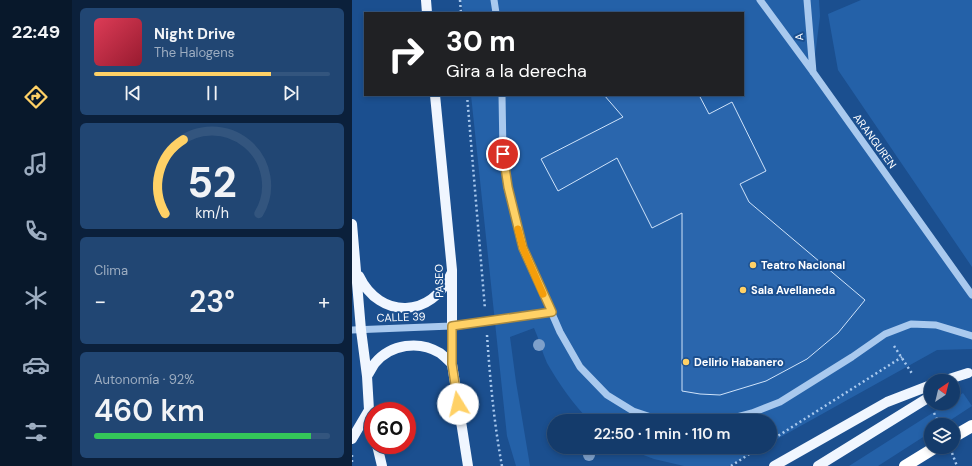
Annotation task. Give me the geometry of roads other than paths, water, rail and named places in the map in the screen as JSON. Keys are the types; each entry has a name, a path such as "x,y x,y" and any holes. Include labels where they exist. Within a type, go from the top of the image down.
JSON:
{"highway":[{"path":"960,432 972,426"},
{"path":"905,466 925,454"}],"main road":[{"path":"421,0 427,12"},
{"path":"426,0 427,12"},
{"name":"PASEO","path":"435,96 452,270 452,364 468,466"},
{"path":"352,224 357,273 357,330 367,376 369,402"},
{"path":"357,273 364,287 375,298 390,306 405,308 421,305 435,297 446,285 452,270"},
{"path":"367,376 374,364 385,354 398,347 413,345 428,347 441,354 452,364"},
{"path":"960,375 970,372"},
{"path":"960,378 970,372"},
{"path":"774,466 887,402 924,388"},
{"path":"818,466 924,400"},
{"path":"352,439 364,419"},
{"path":"379,454 382,466"}],"street":[{"path":"494,0 496,12"},
{"name":"ARANGUREN","path":"760,0 972,295"},
{"name":"A","path":"807,0 813,72"},
{"path":"502,96 503,154 508,187 523,248 560,332 580,367 607,395 633,410 644,414"},
{"name":"CALLE 39","path":"357,330 452,326 552,312"},
{"path":"748,414 780,402 852,357 885,334 911,324 936,325 972,336"}],"place":[{"name":"Teatro Nacional","path":"753,265"},
{"name":"Sala Avellaneda","path":"743,290"},
{"name":"Delirio Habanero","path":"686,362"}]}
